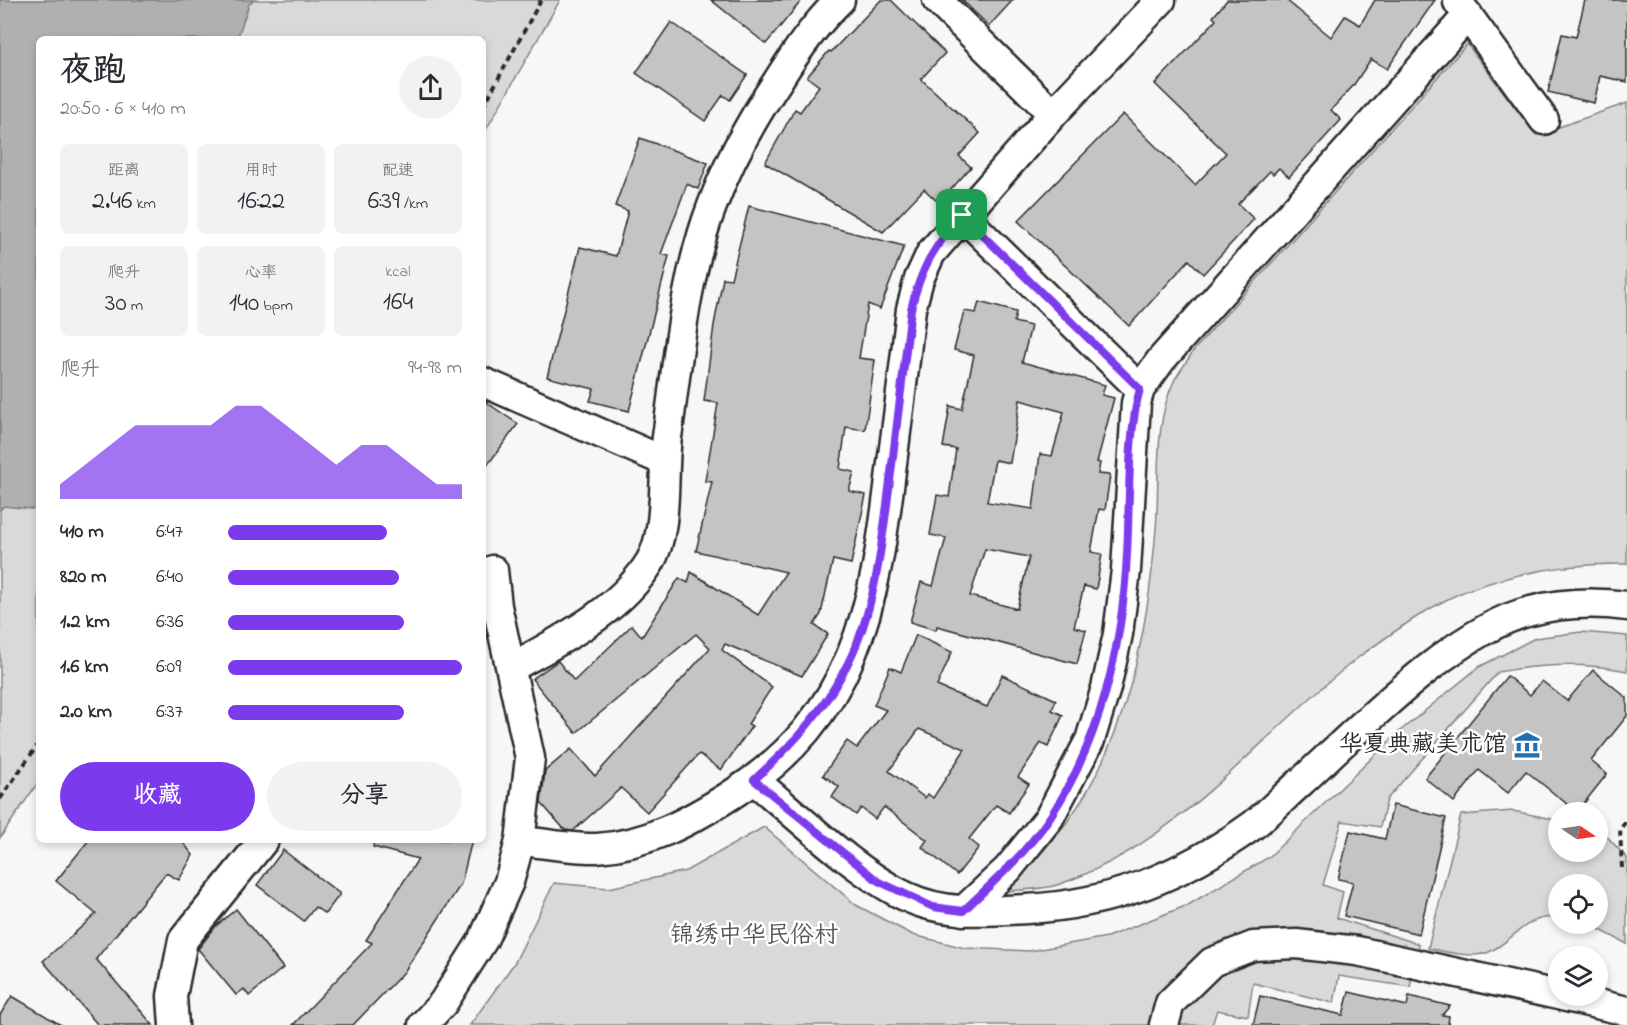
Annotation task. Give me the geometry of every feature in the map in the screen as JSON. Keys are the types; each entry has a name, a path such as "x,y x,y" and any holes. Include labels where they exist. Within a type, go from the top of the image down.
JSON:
{"street":[{"path":"511,668 564,638 598,615 639,578 651,559 658,540 664,461 684,315 711,207 733,157 760,108 795,54 840,0"},
{"path":"937,0 1053,114"},
{"path":"520,841 597,848 648,839 699,815 754,780 795,743 825,703 849,663 864,626 883,537 911,309 919,279 931,254 962,215 1053,114 1161,0"},
{"path":"963,911 1008,869 1049,818 1090,740 1106,688 1118,634 1126,570 1134,424 1140,389 1161,360 1462,8 1544,120"},
{"path":"962,215 1140,389"},
{"path":"486,383 664,461"},
{"path":"423,1025 443,1003 483,940 509,882 520,841 530,758 496,606 493,570"},
{"path":"754,780 878,881 933,907 963,911 1036,908 1082,902 1130,891 1173,874 1207,857 1254,824 1412,681 1491,627 1530,611 1577,604 1627,606"},
{"path":"174,1025 172,996 183,940 262,843"},
{"path":"1164,1025 1170,1003 1212,962 1253,946 1296,944 1357,951 1548,993"},
{"path":"1605,1006 1627,1011"}],"path":[{"path":"486,101 541,0"},
{"path":"0,799 36,747"},
{"path":"1622,868 1620,829 1627,820"}],"green space":[{"path":"0,0 560,0 486,130 486,36 36,36 36,785 0,838"},
{"path":"1467,44 1536,135 1627,103 1627,564 1548,569 1509,577 1457,594 1413,619 1359,657 1322,687 1181,815 1142,843 1101,867 1057,885 1039,889 1007,891 1067,822 1088,790 1106,755 1120,719 1140,644 1147,605 1156,529 1160,435 1167,398 1174,381 1194,350"},
{"name":"锦绣中华民俗村","path":"1581,632 1627,636 1627,671 1594,666 1562,665 1498,672 1387,799 1380,827 1342,821 1323,885 1343,892 1337,918 1419,944 1410,987 1339,976 1334,1003 1253,983 1248,1016 1217,1010 1212,1025 470,1025 515,962 554,883 609,888 686,871 764,827 856,905 913,935 965,948 1030,951 1107,937 1188,905 1269,857 1400,731 1479,667 1535,638"},
{"path":"1513,811 1548,818 1548,862 1608,862 1608,838 1627,858 1627,944 1608,934 1608,874 1548,874 1548,918 1528,924 1498,947 1483,954 1467,955 1428,948 1461,815"}],"shaded area":[{"path":"0,0 254,0 249,4 238,36 36,36 36,510 4,506 0,510"}],"building":[{"path":"711,0 802,0 766,44"},
{"path":"881,0 891,0 945,53 921,79 980,133 959,156 971,167 939,203 924,189 883,232 765,163 795,109 800,112 819,86 807,77 829,51 831,52"},
{"path":"962,0 1013,0 989,26"},
{"path":"1227,0 1286,0 1331,37 1345,16 1360,25 1375,0 1435,0 1387,69 1371,59 1353,86 1331,110 1341,120 1289,177 1279,168 1273,174 1270,171 1238,204 1254,219 1203,274 1189,260 1129,326 1018,221 1123,114 1195,185 1226,153 1155,84 1216,20 1213,17"},
{"path":"1585,0 1627,0 1627,82 1600,76 1594,103 1548,92 1562,34 1576,37"},
{"path":"671,22 747,75 730,100 723,95 705,121 636,73"},
{"path":"640,138 708,163 698,189 687,184 661,254 669,256 629,411 590,401 594,389 547,377 580,247 616,256 628,211 615,206"},
{"path":"749,206 904,246 880,309 868,304 859,358 875,360 865,430 846,427 840,469 854,472 849,491 866,495 851,564 833,560 821,614 814,625 828,634 802,676 725,644 722,650 772,687 748,724 752,726 721,770 699,754 647,812 621,788 573,831 565,830 541,803 545,771 571,749 595,776 710,648 696,634 576,733 532,679 558,661 574,681 632,625 642,637 679,578 688,583 691,572 758,615 786,572 696,551 712,482 705,481 718,403 704,401 714,325 723,278 731,279"},
{"path":"979,302 1016,312 1014,322 1031,326 1022,362 1105,385 1102,395 1114,398 1097,462 1100,463 1098,474 1110,475 1105,510 1099,509 1091,552 1102,554 1096,589 1084,586 1074,627 1086,630 1077,664 937,626 936,630 910,622 921,582 933,586 946,538 930,535 937,495 949,497 956,449 943,447 950,406 962,409 974,355 954,350 964,311 976,313","holes":["1020,400 1064,412 1052,456 1040,454 1033,509 987,502 995,460 1010,463","985,549 1029,557 1017,609 970,596"]},
{"path":"486,402 518,424 486,467"},
{"path":"916,635 952,652 937,686 987,707 1002,675 1056,700 1052,710 1063,715 1048,747 1041,743 1018,777 1029,784 1009,813 996,805 969,839 979,847 957,875 922,847 927,840 884,807 875,819 861,808 856,815 832,797 839,787 823,775 847,741 857,748 886,710 874,705 890,667 901,672","holes":["919,729 965,749 933,798 928,794 925,798 889,771"]},
{"name":"华夏典藏美术馆","path":"1593,670 1627,698 1627,716 1591,761 1607,774 1585,802 1565,802 1526,771 1508,793 1479,770 1454,802 1425,778 1507,676 1530,695 1542,681 1567,701"},
{"path":"1393,805 1446,818 1419,934 1344,916 1353,882 1338,879 1350,831 1385,839"},
{"path":"87,843 183,843 193,855 179,880 166,873 96,959 153,1025 98,1025 43,961 96,914 56,881"},
{"path":"374,843 471,843 461,884 404,972 353,1025 293,1025 372,943 366,940 418,859 373,847"},
{"path":"283,850 340,894 325,914 315,907 304,921 257,885"},
{"path":"236,909 283,968 249,996 244,989 236,995 198,949 216,926"},
{"path":"1349,992 1407,1006 1409,996 1450,1006 1442,1015 1449,1016 1448,1025 1253,1025 1260,996 1343,1015"},
{"path":"12,996 61,1025 0,1025 0,1015"}],"place":[{"name":"华夏典藏美术馆","path":"1527,745"}],"route":[{"path":"962,215 1140,389 1134,424 1126,570 1118,634 1106,688 1090,740 1069,784 1049,818 1008,869 963,911 933,907 908,898 878,881 754,780 795,743 825,703 849,663 864,626 883,537 911,309 919,279 931,254 962,215"}]}
